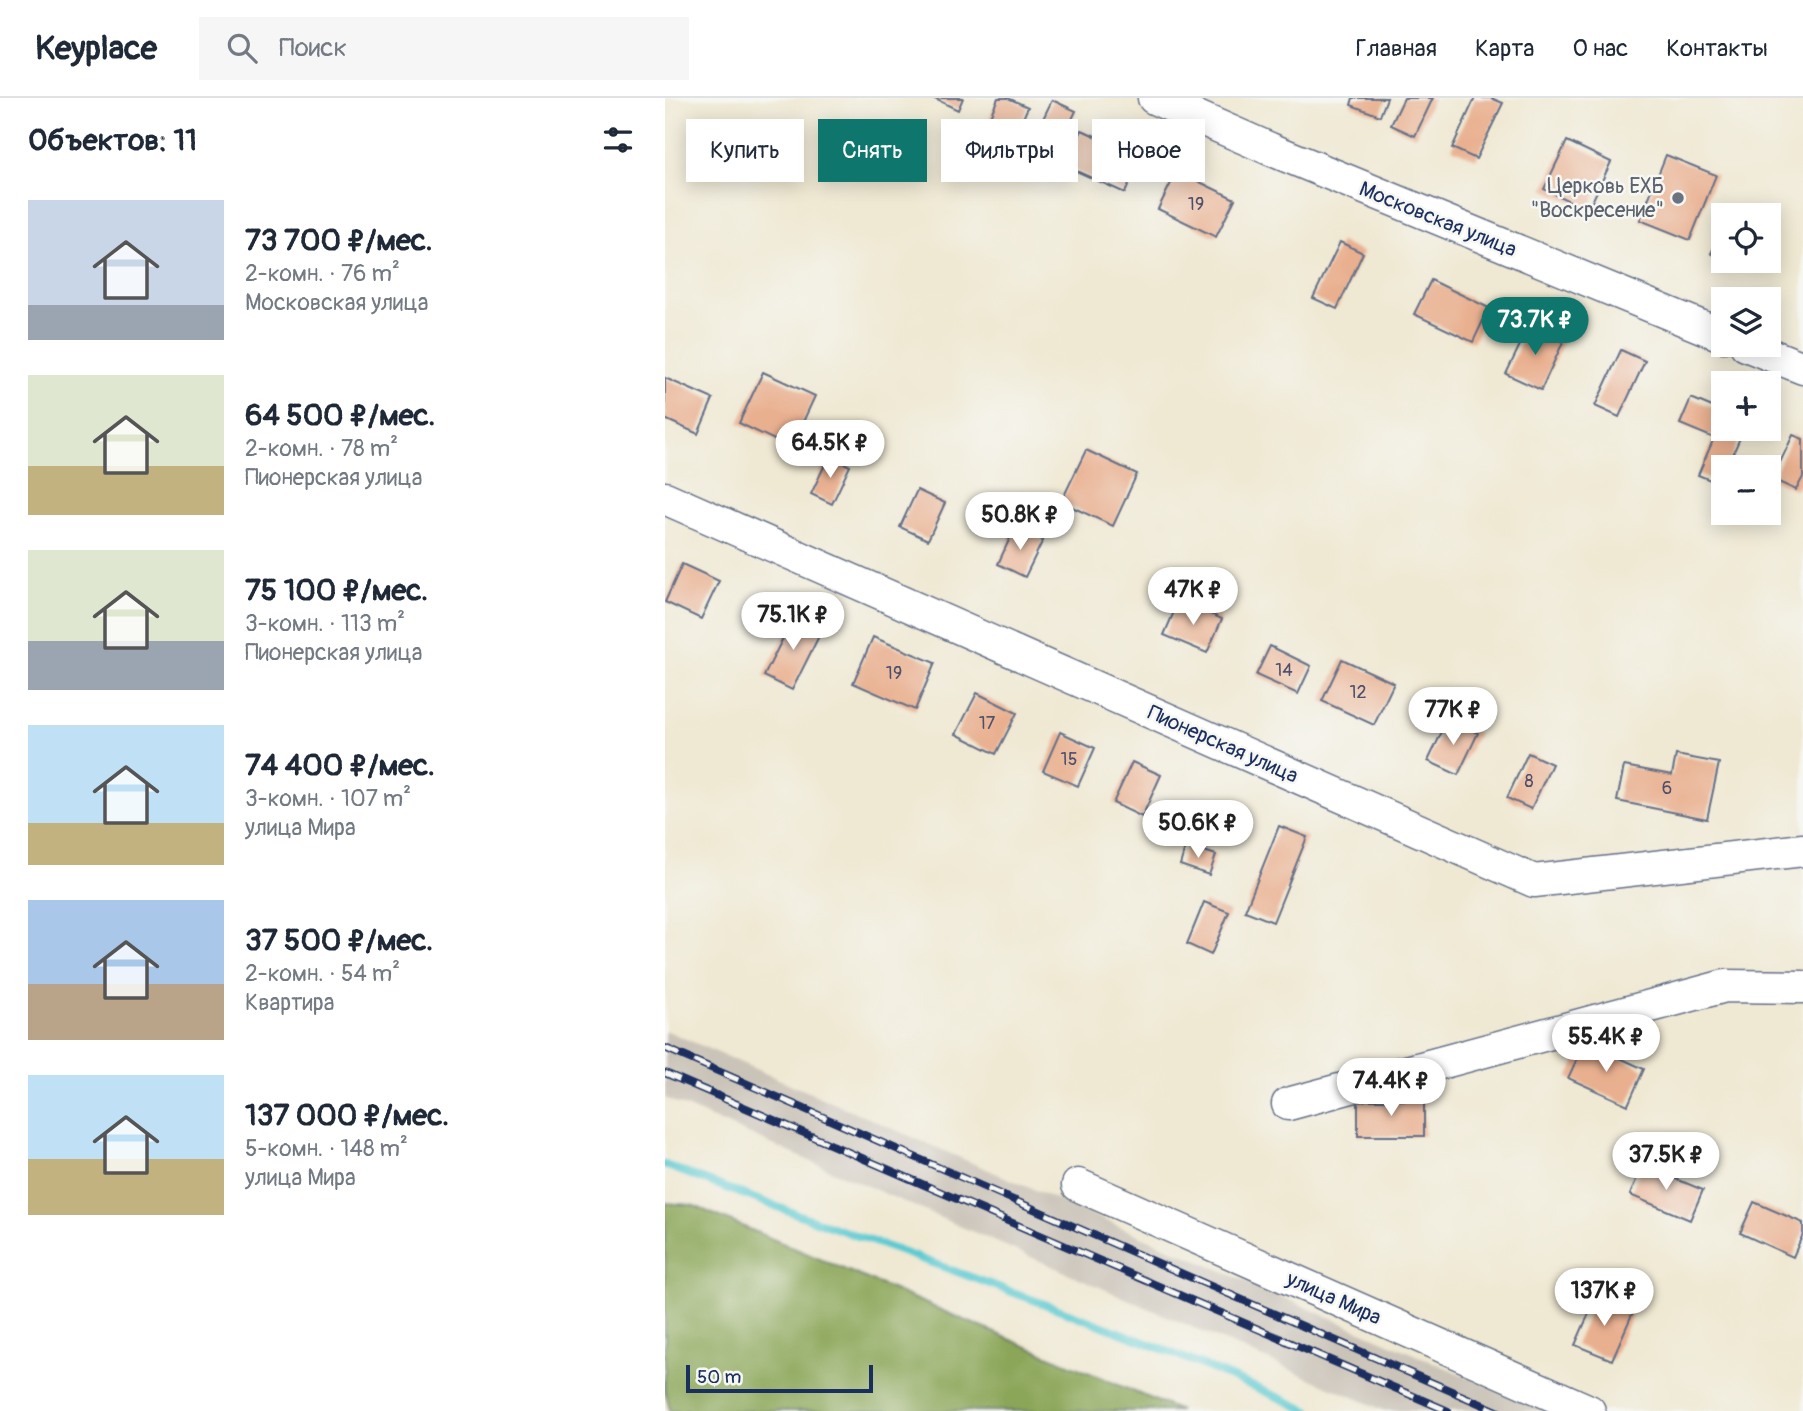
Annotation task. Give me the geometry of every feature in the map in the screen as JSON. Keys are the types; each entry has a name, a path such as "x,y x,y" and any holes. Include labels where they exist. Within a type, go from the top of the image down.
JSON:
{"street":[{"name":"Московская улица","path":"1154,98 1269,149 1711,331"},
{"path":"1776,357 1803,368"},
{"name":"Пионерская улица","path":"665,498 1534,881 1803,849"},
{"path":"1288,1104 1725,986 1803,986"},
{"name":"улица Мира","path":"1078,1185 1590,1411"}],"shaded area":[{"path":"665,1030 1546,1411 1385,1411 665,1098"}],"green space":[{"path":"665,1203 692,1205 1180,1411 670,1411 665,1391"}],"building":[{"path":"933,98 963,98 958,110"},
{"path":"998,98 1008,98 1028,107 1023,119 989,119"},
{"path":"1353,98 1387,98 1380,116 1351,105"},
{"path":"1404,98 1433,98 1415,136 1391,125"},
{"path":"1475,98 1491,98 1503,103 1476,159 1452,148"},
{"path":"1052,100 1076,111 1072,119 1043,119"},
{"path":"1082,130 1092,135 1092,178 1078,172 1078,138"},
{"path":"1567,141 1611,162 1588,210 1544,189"},
{"name":"Церковь ЕХБ \"Воскресение\"","path":"1666,155 1716,175 1690,240 1640,220"},
{"path":"1101,182 1130,182 1125,193"},
{"path":"1172,182 1200,182 1235,199 1216,237 1158,209"},
{"path":"1340,242 1363,253 1337,309 1313,298"},
{"path":"1431,280 1489,308 1473,342 1414,314"},
{"path":"1530,324 1564,340 1541,390 1506,374"},
{"path":"1621,350 1645,361 1619,417 1595,406"},
{"path":"763,372 815,396 791,448 739,423"},
{"path":"665,378 713,399 698,434 665,419"},
{"path":"1691,398 1711,406 1711,437 1680,424"},
{"path":"1793,435 1803,439 1803,477 1796,490 1781,483 1781,460"},
{"path":"1713,441 1739,441 1732,455 1711,455 1711,480 1698,475"},
{"path":"1086,450 1137,474 1113,526 1061,502"},
{"path":"829,456 850,466 832,504 811,494"},
{"path":"917,490 945,503 928,540 900,527"},
{"path":"1015,527 1043,540 1025,577 998,564"},
{"path":"682,564 719,581 701,619 665,602"},
{"path":"1179,600 1222,619 1207,653 1164,635"},
{"path":"795,614 823,628 792,690 764,676"},
{"path":"873,637 935,663 915,710 853,683"},
{"path":"1270,646 1311,666 1298,694 1256,675"},
{"path":"1342,659 1394,683 1374,725 1322,701"},
{"path":"977,693 1017,713 996,754 956,734"},
{"path":"1448,719 1478,733 1458,775 1428,761"},
{"path":"1060,732 1095,748 1078,786 1043,771"},
{"path":"1528,753 1552,764 1531,809 1507,798"},
{"path":"1676,755 1719,763 1707,819 1617,801 1624,766 1672,775"},
{"path":"1132,762 1161,775 1142,817 1113,803"},
{"path":"1279,826 1307,837 1273,922 1245,911"},
{"path":"1186,845 1216,855 1209,875 1180,865"},
{"path":"1204,902 1229,912 1211,955 1187,944"},
{"path":"1585,1042 1644,1069 1628,1105 1568,1078"},
{"path":"1358,1100 1424,1100 1424,1136 1358,1136"},
{"path":"1642,1165 1703,1190 1690,1220 1630,1195"},
{"path":"1754,1202 1803,1223 1803,1234 1793,1257 1740,1233"},
{"path":"1597,1295 1633,1312 1612,1360 1575,1345"}],"waterway":[{"path":"665,1165 1070,1313 1309,1411"}],"railway":[{"path":"665,1048 1497,1411"},
{"path":"665,1073 1448,1411"}],"place":[{"name":"Церковь ЕХБ \"Воскресение\"","path":"1678,198"}]}
